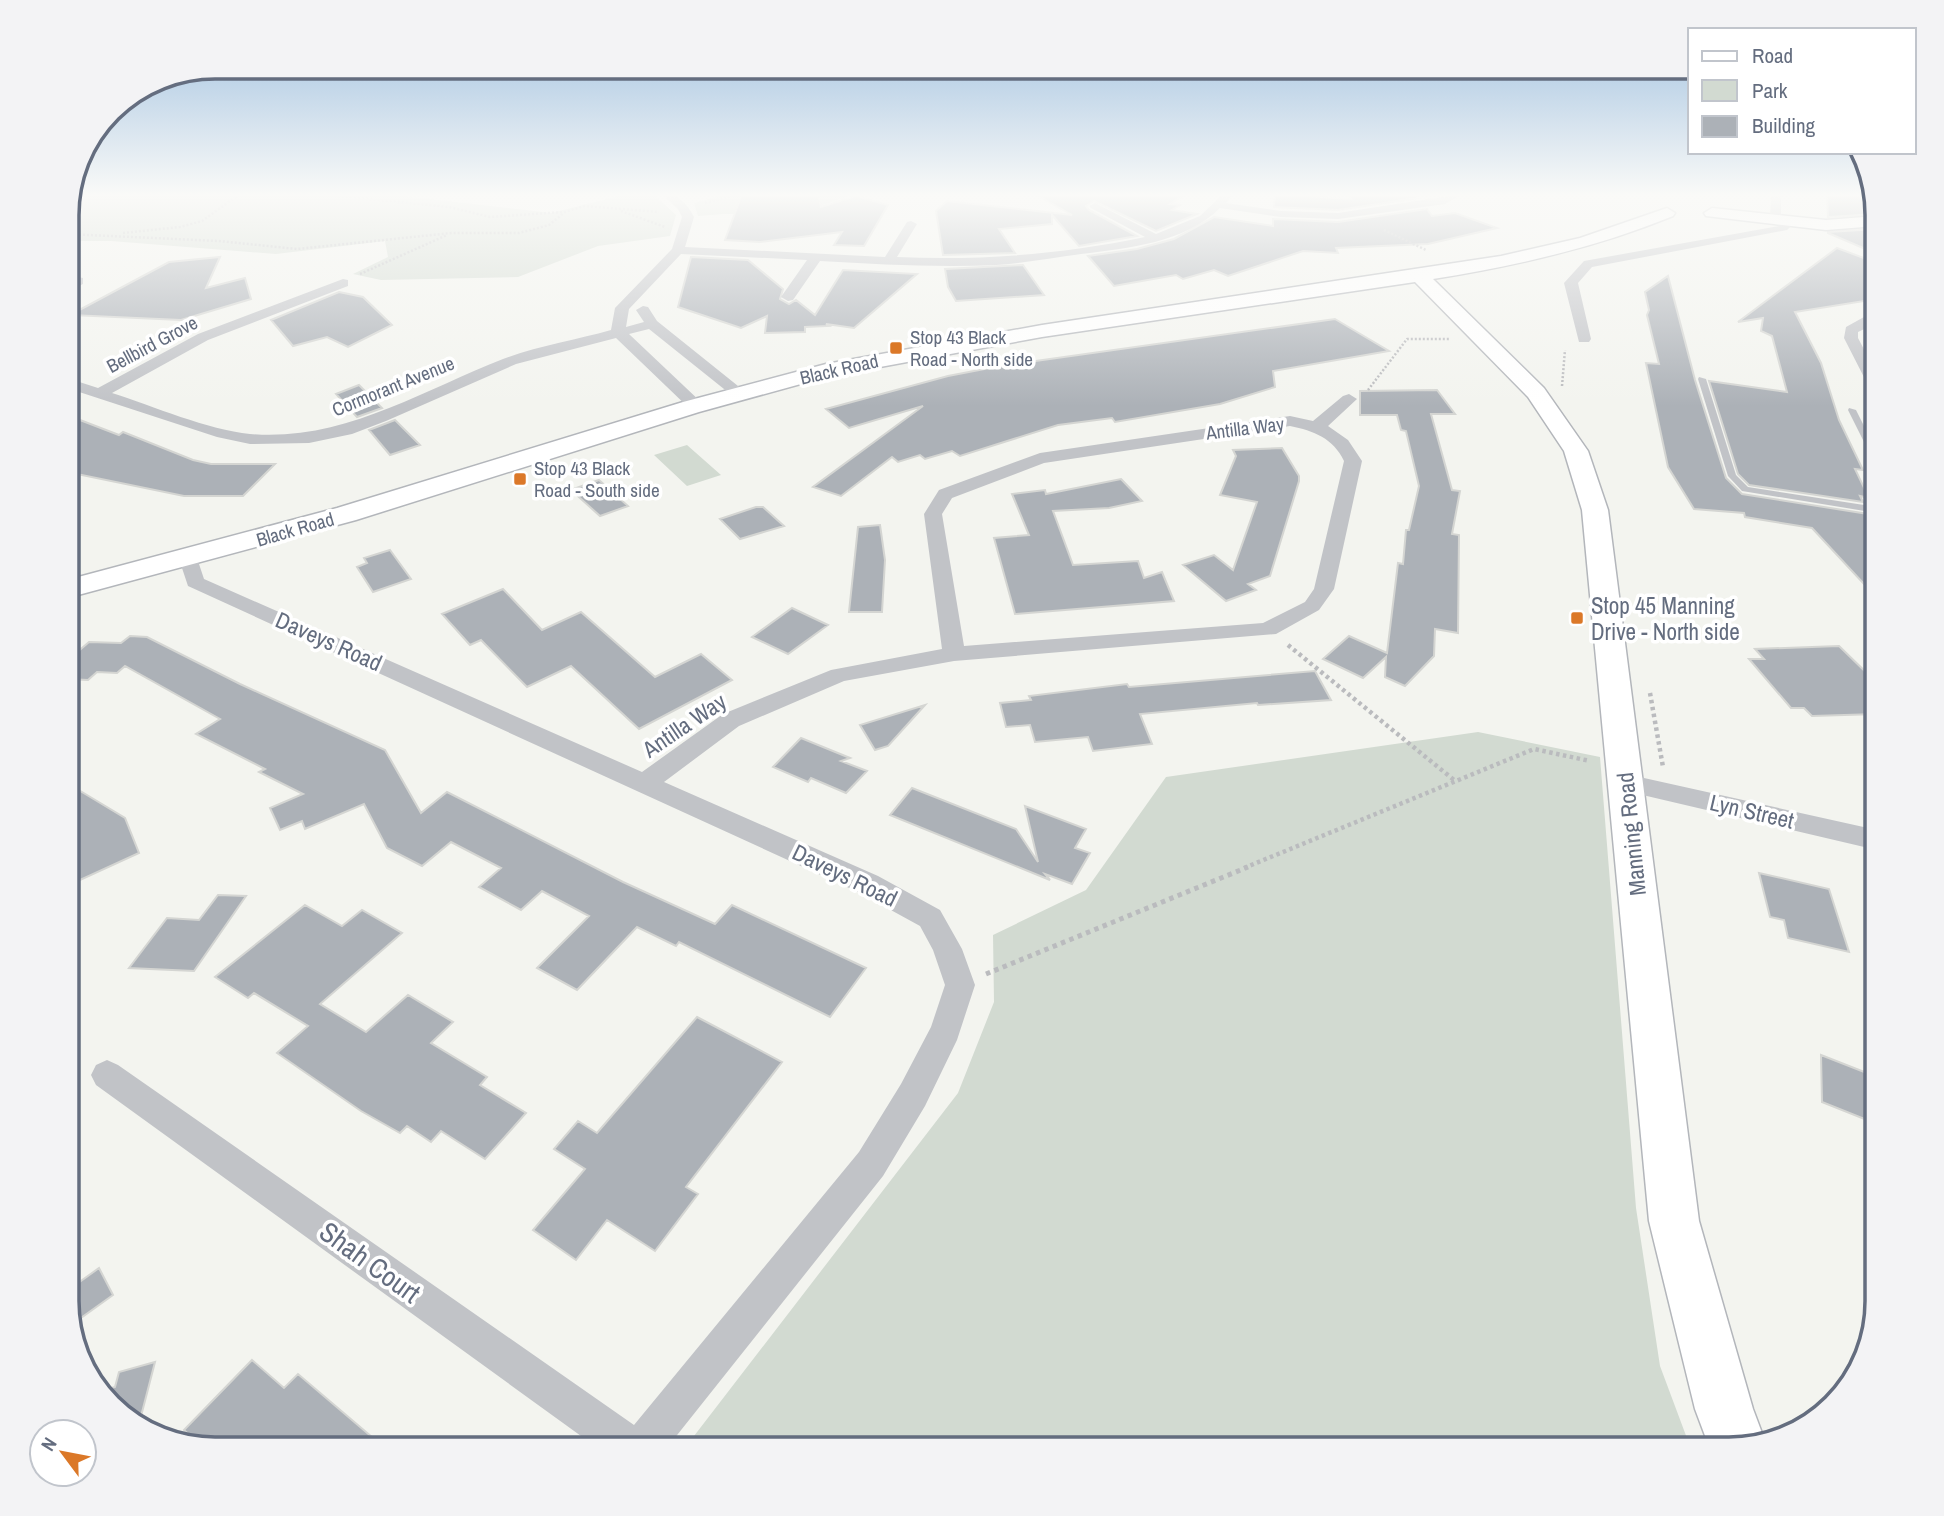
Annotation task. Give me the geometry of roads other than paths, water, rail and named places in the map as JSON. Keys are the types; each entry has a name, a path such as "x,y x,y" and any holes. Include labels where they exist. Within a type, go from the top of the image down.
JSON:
{"main road":[{"name":"Black Road","path":"79,586 344,516 740,394 867,362 999,338 1480,265"},
{"name":"Manning Road","path":"1419,276 1536,393 1576,451 1595,510 1675,1220 1724,1409 1734,1437"}],"street":[{"path":"664,265 622,308 618,332 697,407"},
{"path":"788,297 811,265"},
{"path":"1584,339 1572,283 1587,265"},
{"name":"Bellbird Grove","path":"97,394 203,337 343,284"},
{"path":"644,286 641,306 652,324 740,394"},
{"path":"1865,322 1851,330 1851,338 1865,363"},
{"name":"Cormorant Avenue","path":"79,387 239,437 309,438 346,430 380,418 511,361 652,324"},
{"path":"1318,426 1349,399"},
{"name":"Antilla Way","path":"645,783 731,720 839,675 954,654 1268,629 1312,606 1324,589 1353,461 1346,444 1318,426 1290,421 1040,458 945,494 933,514 954,654"},
{"name":"Daveys Road","path":"189,559 195,582 868,884 930,918 947,949 960,985 946,1030 913,1095 871,1164 650,1437"},
{"name":"Lyn Street","path":"1625,776 1865,837"},
{"name":"Shah Court","path":"107,1075 615,1437"}],"lane":[{"path":"1702,379 1732,476 1745,489 1865,508"},
{"path":"1852,410 1865,435"}],"place":[{"name":"Stop 43 Black Road - North side","path":"896,348"},
{"name":"Stop 43 Black Road - South side","path":"520,479"},
{"name":"Stop 45 Manning Drive - North side","path":"1577,618"}]}
